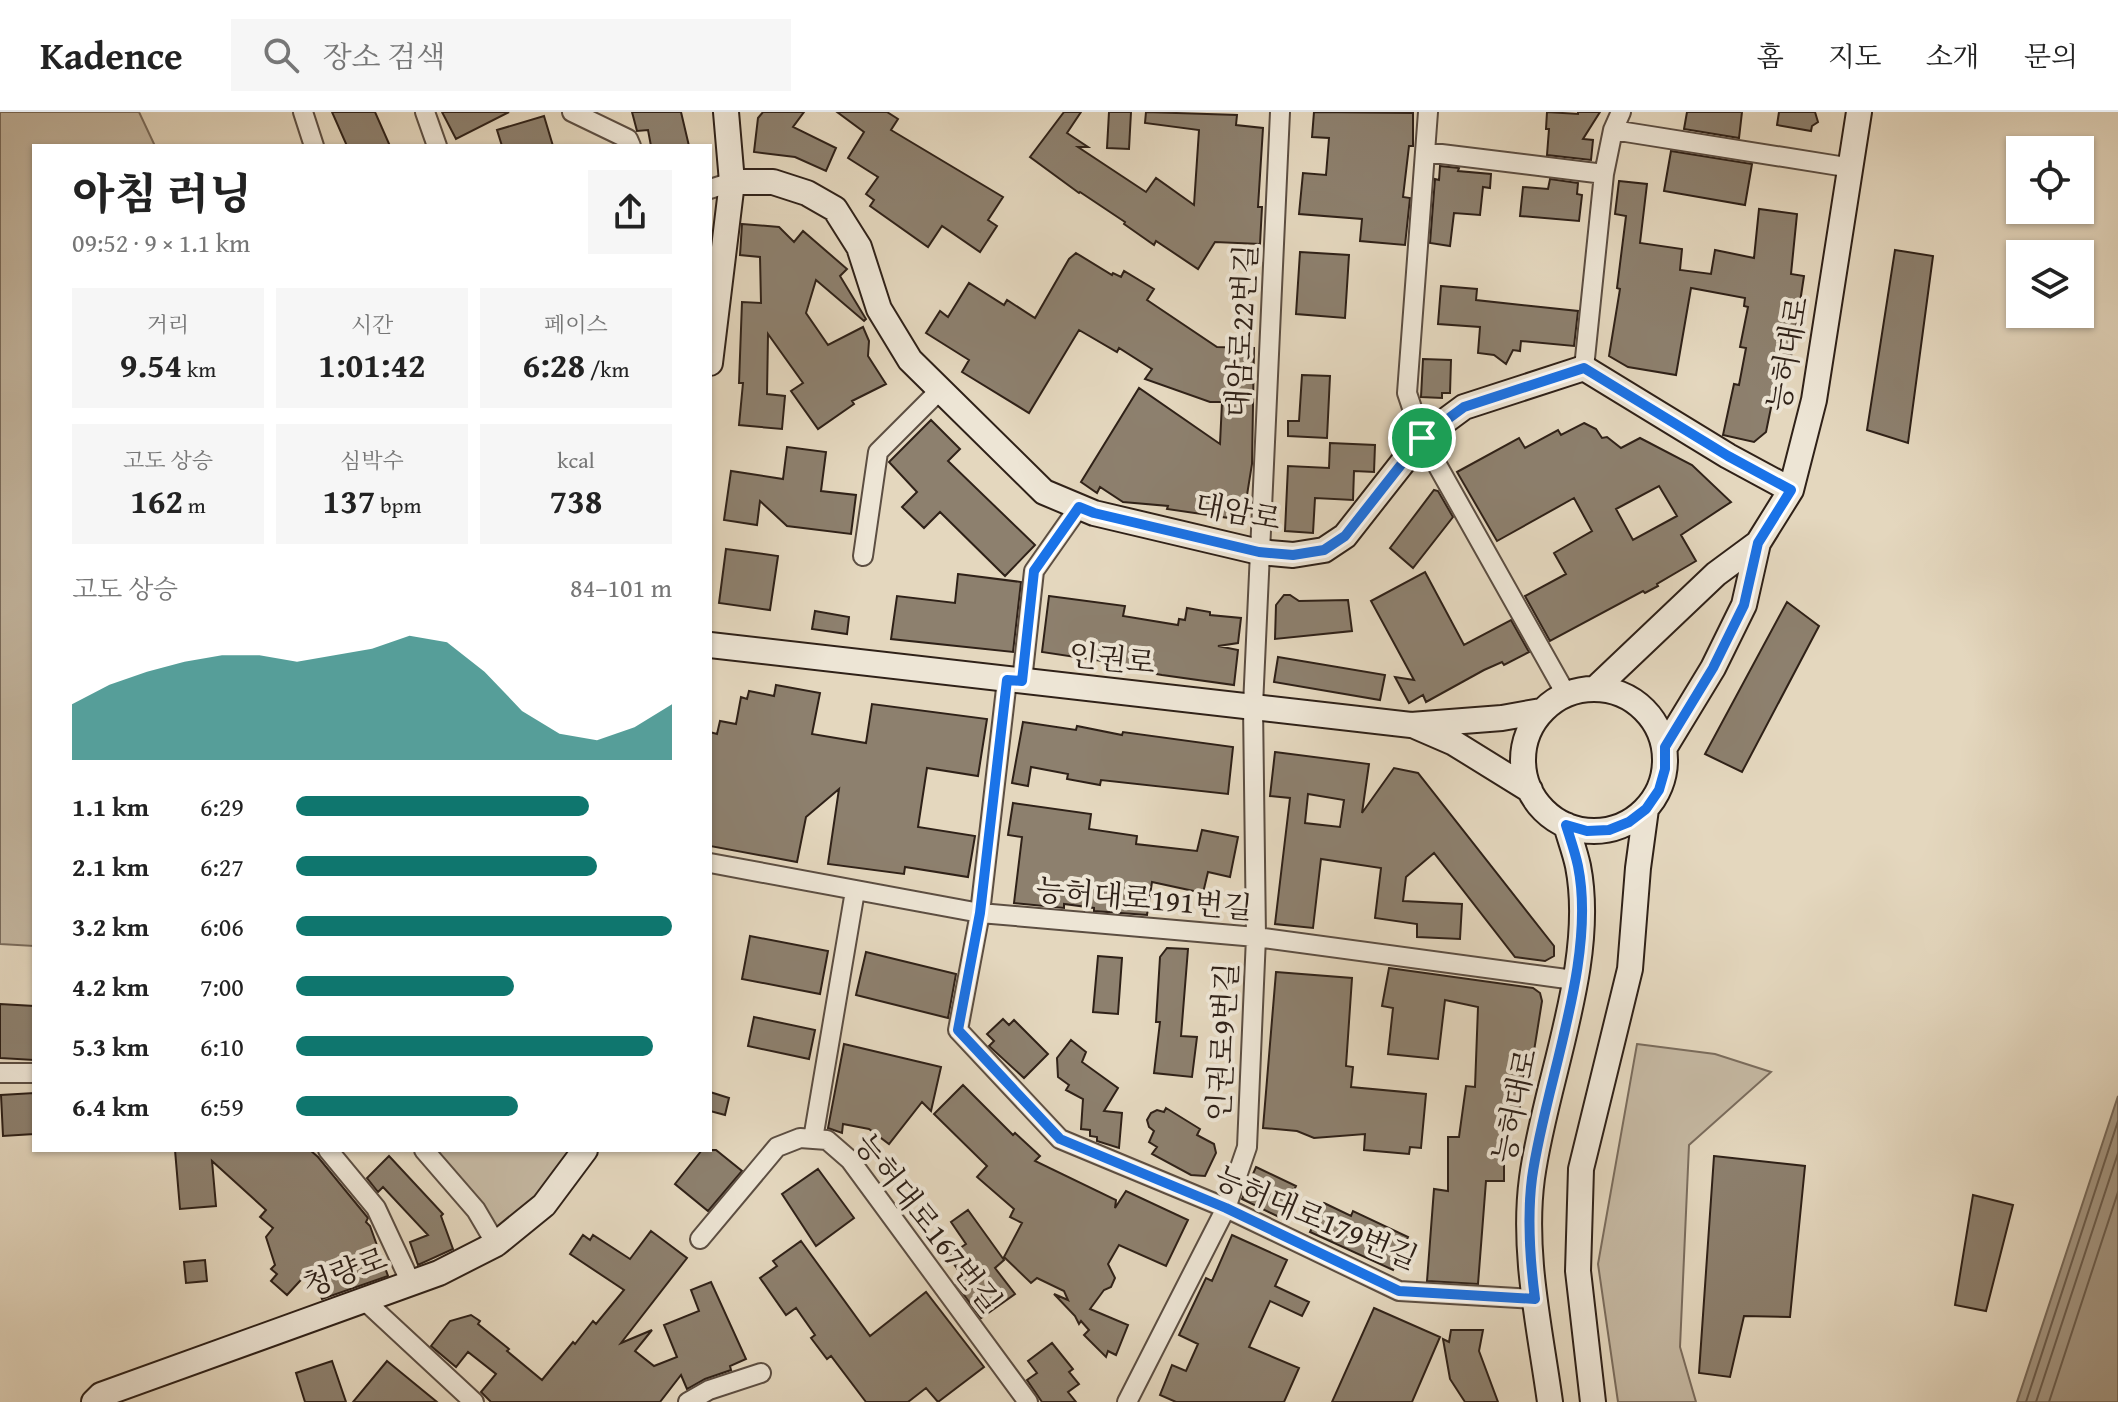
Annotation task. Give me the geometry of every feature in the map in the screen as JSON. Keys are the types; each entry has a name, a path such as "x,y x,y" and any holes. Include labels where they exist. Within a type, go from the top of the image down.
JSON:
{"street":[{"path":"303,112 313,144"},
{"path":"425,112 436,144"},
{"path":"572,112 628,139 630,144"},
{"path":"712,331 726,112"},
{"name":"대암로22번길","path":"1253,706 1280,112"},
{"path":"1428,112 1407,393 1422,438 1566,694"},
{"path":"1621,112 1613,130 1604,174 1584,368 1728,456 1791,490"},
{"name":"능허대로","path":"1665,747 1713,668 1744,605 1758,543 1791,490 1814,400 1859,112"},
{"path":"1613,130 1852,168"},
{"path":"1425,152 1604,174"},
{"name":"대암로","path":"721,186 773,182 807,193 835,209 859,247 879,309 910,360 1044,492 1102,515 1259,552 1293,555 1324,550 1345,536 1422,438 1464,407 1584,368"},
{"path":"863,556 878,452 940,390"},
{"name":"능허대로179번길","path":"1079,507 1034,571 1014,681 980,913 958,1030 1060,1139 1226,1208 1399,1291 1535,1299"},
{"name":"능허대로","path":"1596,688 1716,574 1758,543"},
{"name":"인권로","path":"712,645 1411,725"},
{"path":"1596,688 1620,693 1641,705 1656,724 1665,747 1665,769 1659,790 1646,809 1629,822 1609,830 1587,831 1566,825 1545,811 1530,790 1523,770 1523,749 1529,729 1541,711 1566,694 1596,688"},
{"name":"인권로9번길","path":"1127,1402 1226,1208 1247,1147 1256,937 1253,706"},
{"path":"1411,725 1502,718 1541,711"},
{"path":"1411,725 1454,743 1530,790"},
{"path":"1593,1402 1578,1271 1581,1169 1630,969 1646,809"},
{"name":"능허대로","path":"1550,1402 1530,1260 1532,1179 1580,940 1578,866 1566,825"},
{"name":"능허대로191번길","path":"712,863 980,913 1256,937 1574,980"},
{"path":"813,1139 855,891"},
{"path":"0,1073 32,1073"},
{"name":"능허대로167번길","path":"700,1239 777,1147 800,1138 827,1140 850,1160 1028,1402"},
{"path":"330,1152 376,1208 411,1283"},
{"path":"426,1152 476,1210 496,1244"},
{"name":"청량로","path":"94,1402 101,1395 439,1273 496,1244 544,1205 584,1152"},
{"path":"364,1300 474,1402"},
{"path":"688,1402 709,1390 761,1373"}],"shaded area":[{"path":"0,112 139,112 154,144 32,144 32,946 0,944"},
{"path":"1637,1044 1715,1054 1771,1072 1689,1145 1680,1347 1696,1402 1618,1402 1598,1264"},
{"path":"438,1152 572,1152 540,1196 497,1232 480,1203"}],"water":[{"path":"2118,1096 2118,1402 2017,1402"}],"building":[{"path":"332,112 375,112 389,144 346,144"},
{"path":"442,112 509,112 456,139"},
{"path":"632,112 681,112 689,144 651,144 648,130 637,131"},
{"path":"763,112 804,112 793,127 836,148 826,171 795,157 754,152 758,118"},
{"path":"837,112 887,112 898,119 891,130 1003,197 988,220 997,226 980,252 942,226 928,247 870,206 874,200 866,194 878,177 848,158 864,132"},
{"path":"1064,112 1081,112 1067,133 1088,147 1078,147 1146,192 1156,178 1194,205 1199,130 1145,123 1146,112 1237,115 1236,125 1263,128 1258,207 1262,207 1260,244 1215,242 1198,269 1156,241 1154,245 1030,157"},
{"path":"1109,112 1131,112 1129,149 1107,148"},
{"path":"1314,112 1413,113 1413,146 1409,146 1403,197 1410,198 1405,245 1360,241 1362,219 1299,214 1303,173 1326,175 1329,138 1312,137"},
{"path":"1547,112 1600,112 1583,139 1593,140 1591,160 1547,155"},
{"path":"1687,112 1742,112 1739,138 1684,129"},
{"path":"1779,112 1815,112 1818,122 1811,131 1777,125"},
{"path":"544,116 552,144 501,144 497,130"},
{"path":"1671,151 1752,164 1745,205 1664,191"},
{"path":"1440,166 1491,174 1490,188 1483,187 1480,215 1454,213 1450,246 1430,243 1435,179 1439,180"},
{"path":"1550,179 1578,183 1577,194 1582,195 1579,221 1520,216 1523,187 1548,189"},
{"path":"1619,181 1647,184 1640,243 1682,249 1680,270 1711,274 1715,250 1754,258 1759,209 1797,214 1791,274 1804,276 1791,357 1786,356 1779,389 1775,388 1766,432 1754,442 1723,435 1734,384 1739,385 1746,348 1740,347 1748,307 1744,306 1745,298 1691,288 1676,375 1628,367 1609,356 1620,289 1617,288 1626,216 1615,214"},
{"path":"742,224 779,227 794,242 803,231 847,269 840,276 866,319 864,321 816,280 806,313 828,345 863,327 869,341 868,356 886,384 852,401 854,404 818,429 791,391 803,383 768,334 767,394 785,396 782,429 739,425 743,383 739,383 742,302 761,303 760,257 740,255"},
{"path":"1895,250 1933,256 1908,443 1867,430"},
{"path":"1300,252 1349,255 1345,318 1296,314"},
{"path":"1076,253 1112,275 1121,277 1124,271 1154,289 1147,300 1217,347 1254,348 1252,464 1243,520 1167,509 1168,506 1123,502 1100,487 1097,493 1081,482 1139,388 1220,444 1222,402 1210,402 1145,379 1152,369 1119,348 1117,352 1079,330 1029,413 962,372 969,360 926,333 940,311 948,317 969,283 1004,305 1007,300 1035,318 1069,259"},
{"path":"1441,286 1477,289 1476,300 1578,311 1574,346 1521,341 1520,351 1513,350 1506,364 1494,355 1478,353 1480,327 1438,324"},
{"path":"1423,359 1451,360 1450,393 1442,393 1442,398 1421,397"},
{"path":"1302,375 1330,376 1327,438 1288,436 1288,421 1299,421"},
{"path":"931,420 960,449 948,461 1035,545 1005,576 940,512 924,528 902,507 917,492 889,462"},
{"path":"1584,423 1621,448 1640,438 1692,465 1731,502 1681,535 1696,561 1658,586 1550,641 1525,596 1566,574 1554,553 1592,531 1574,498 1497,541 1457,472 1519,438 1525,448 1558,430 1561,435","holes":["1659,486 1677,516 1633,540 1616,509"]},
{"path":"1330,443 1375,445 1374,472 1354,471 1353,500 1315,498 1313,533 1285,531 1288,466 1329,468"},
{"path":"787,447 826,452 821,491 856,495 851,534 787,526 760,501 757,525 724,520 731,471 783,479"},
{"path":"1434,490 1438,491 1453,517 1413,568 1390,548"},
{"path":"726,549 778,556 770,610 719,603"},
{"path":"1425,572 1464,645 1511,620 1529,652 1504,665 1502,662 1484,670 1426,702 1423,695 1409,703 1395,677 1414,680 1371,601"},
{"path":"958,574 1021,582 1013,652 891,639 897,596 955,603"},
{"path":"1284,595 1299,601 1348,600 1352,631 1275,639 1276,605"},
{"path":"1049,596 1125,606 1123,616 1178,625 1179,619 1185,620 1187,608 1210,612 1210,615 1241,618 1238,643 1218,646 1238,650 1234,685 1042,652"},
{"path":"1787,602 1819,626 1742,772 1705,754"},
{"path":"815,611 849,617 847,634 812,629"},
{"path":"1278,657 1385,675 1380,700 1274,682"},
{"path":"776,685 820,693 812,734 866,743 872,704 987,719 978,776 927,768 918,827 975,836 968,877 905,867 904,874 828,864 839,789 806,817 797,862 712,846 712,733 717,734 720,721 736,724 741,697 747,699 749,691 774,696"},
{"path":"1023,722 1076,730 1077,726 1122,735 1123,732 1233,747 1228,794 1101,780 1100,785 1067,779 1068,774 1031,767 1028,786 1012,783"},
{"path":"1275,752 1369,764 1362,813 1394,768 1418,773 1554,946 1554,956 1545,961 1515,957 1434,853 1406,877 1403,901 1462,904 1460,939 1417,937 1417,924 1375,918 1381,868 1321,859 1313,928 1275,924 1290,798 1270,796","holes":["1308,794 1344,800 1340,827 1305,823"]},
{"path":"1013,803 1091,814 1089,829 1137,836 1136,844 1197,851 1202,830 1238,837 1230,877 1208,872 1203,893 1152,882 1147,915 1094,911 1094,908 1064,904 1064,908 1014,903 1022,837 1008,835"},
{"path":"750,936 828,951 820,994 742,979"},
{"path":"1167,948 1188,949 1181,1036 1197,1037 1192,1077 1154,1073 1160,1022 1156,1022 1160,957"},
{"path":"866,952 956,974 948,1018 856,995"},
{"path":"1098,956 1122,958 1118,1014 1093,1012"},
{"path":"1389,968 1533,988 1540,993 1542,1001 1530,1076 1524,1074 1518,1122 1504,1120 1504,1181 1486,1181 1478,1284 1427,1281 1434,1189 1448,1191 1448,1137 1459,1137 1466,1086 1475,1087 1478,1007 1445,1000 1438,1059 1388,1054 1393,1008 1382,1006"},
{"path":"1276,972 1352,978 1346,1066 1353,1067 1351,1087 1426,1094 1421,1148 1410,1147 1409,1154 1364,1150 1365,1134 1314,1138 1297,1131 1263,1128"},
{"path":"0,1004 32,1006 32,1060 0,1058"},
{"path":"754,1017 815,1030 809,1059 748,1046"},
{"path":"1003,1019 1009,1025 1014,1020 1048,1054 1024,1078 989,1046 994,1041 987,1034"},
{"path":"1071,1040 1086,1052 1082,1062 1118,1088 1104,1111 1122,1113 1119,1148 1097,1141 1097,1137 1090,1136 1090,1130 1081,1129 1083,1099 1066,1090 1069,1085 1058,1077 1057,1058"},
{"path":"844,1044 941,1067 931,1111 922,1102 889,1144 869,1129 843,1124 842,1133 828,1128"},
{"path":"963,1085 1013,1135 1015,1133 1040,1156 1035,1161 1116,1200 1115,1208 1126,1191 1188,1220 1166,1266 1119,1245 1108,1264 1115,1278 1111,1287 1104,1290 1090,1309 1128,1325 1116,1355 1108,1351 1106,1357 1084,1335 1089,1330 1081,1321 1079,1324 1054,1294 1068,1300 1064,1291 1037,1278 1031,1283 1004,1257 1022,1223 1010,1217 1014,1209 977,1177 987,1166 934,1114"},
{"path":"32,1093 32,1134 3,1136 1,1095"},
{"path":"712,1093 729,1098 725,1115 712,1112"},
{"path":"1166,1108 1200,1129 1197,1135 1214,1144 1216,1153 1205,1176 1191,1175 1152,1154 1157,1147 1149,1142 1154,1131 1147,1120 1151,1113 1157,1110 1164,1112"},
{"path":"716,1150 742,1171 708,1211 675,1184 700,1152"},
{"path":"175,1152 312,1152 368,1218 366,1222 388,1276 322,1299 311,1269 287,1295 271,1281 277,1274 271,1269 275,1265 266,1237 273,1228 260,1217 266,1210 212,1161 216,1206 180,1209"},
{"path":"389,1156 443,1214 441,1216 453,1249 418,1265 410,1242 428,1235 383,1187 378,1192 367,1178"},
{"path":"1714,1156 1805,1166 1790,1317 1744,1316 1730,1377 1699,1373"},
{"path":"1256,1167 1296,1186 1281,1218 1242,1199"},
{"path":"818,1169 854,1218 816,1246 782,1194"},
{"path":"1973,1195 2013,1205 1986,1311 1955,1305"},
{"path":"1324,1203 1351,1216 1353,1211 1408,1237 1393,1270 1310,1232"},
{"path":"968,1210 1004,1260 995,1268 1015,1294 981,1318 956,1284 964,1278 948,1256 966,1244 951,1222"},
{"path":"651,1231 687,1258 621,1343 652,1330 635,1351 654,1366 677,1357 664,1325 699,1311 691,1290 711,1282 746,1359 730,1366 731,1370 687,1389 681,1375 660,1402 491,1402 481,1392 496,1374 468,1352 456,1367 431,1346 450,1321 471,1315 542,1380 573,1342 575,1344 593,1321 596,1324 624,1290 570,1254 583,1235 590,1240 593,1235 630,1259"},
{"path":"1232,1235 1287,1260 1275,1286 1309,1302 1302,1316 1270,1301 1249,1347 1299,1368 1284,1402 1176,1402 1160,1395 1172,1365 1186,1371 1198,1344 1179,1335 1206,1278 1212,1281"},
{"path":"801,1241 870,1336 926,1292 984,1367 938,1402 926,1388 908,1402 866,1402 831,1356 827,1359 811,1338 815,1335 796,1308 786,1315 760,1278 777,1266 773,1261"},
{"path":"205,1260 207,1281 186,1283 184,1262"},
{"path":"1374,1308 1440,1337 1412,1402 1332,1402"},
{"path":"1451,1330 1483,1330 1479,1351 1498,1402 1465,1402 1450,1379 1443,1339 1449,1342"},
{"path":"1052,1343 1073,1369 1069,1372 1079,1384 1068,1392 1076,1402 1042,1402 1027,1380 1037,1373 1028,1361"},
{"path":"332,1361 346,1402 305,1402 296,1373"},
{"path":"387,1361 437,1402 353,1402"}],"route":[{"path":"1584,368 1728,456 1791,490 1758,543 1744,605 1713,668 1665,747 1665,769 1659,790 1646,809 1629,822 1609,830 1587,831 1566,825 1578,866 1580,940 1532,1179 1530,1260 1535,1299 1399,1291 1226,1208 1060,1139 958,1030 980,913 1007,680 1022,681 1034,571 1079,507 1259,552 1293,555 1324,550 1345,536 1422,438 1464,407 1584,368"}]}
